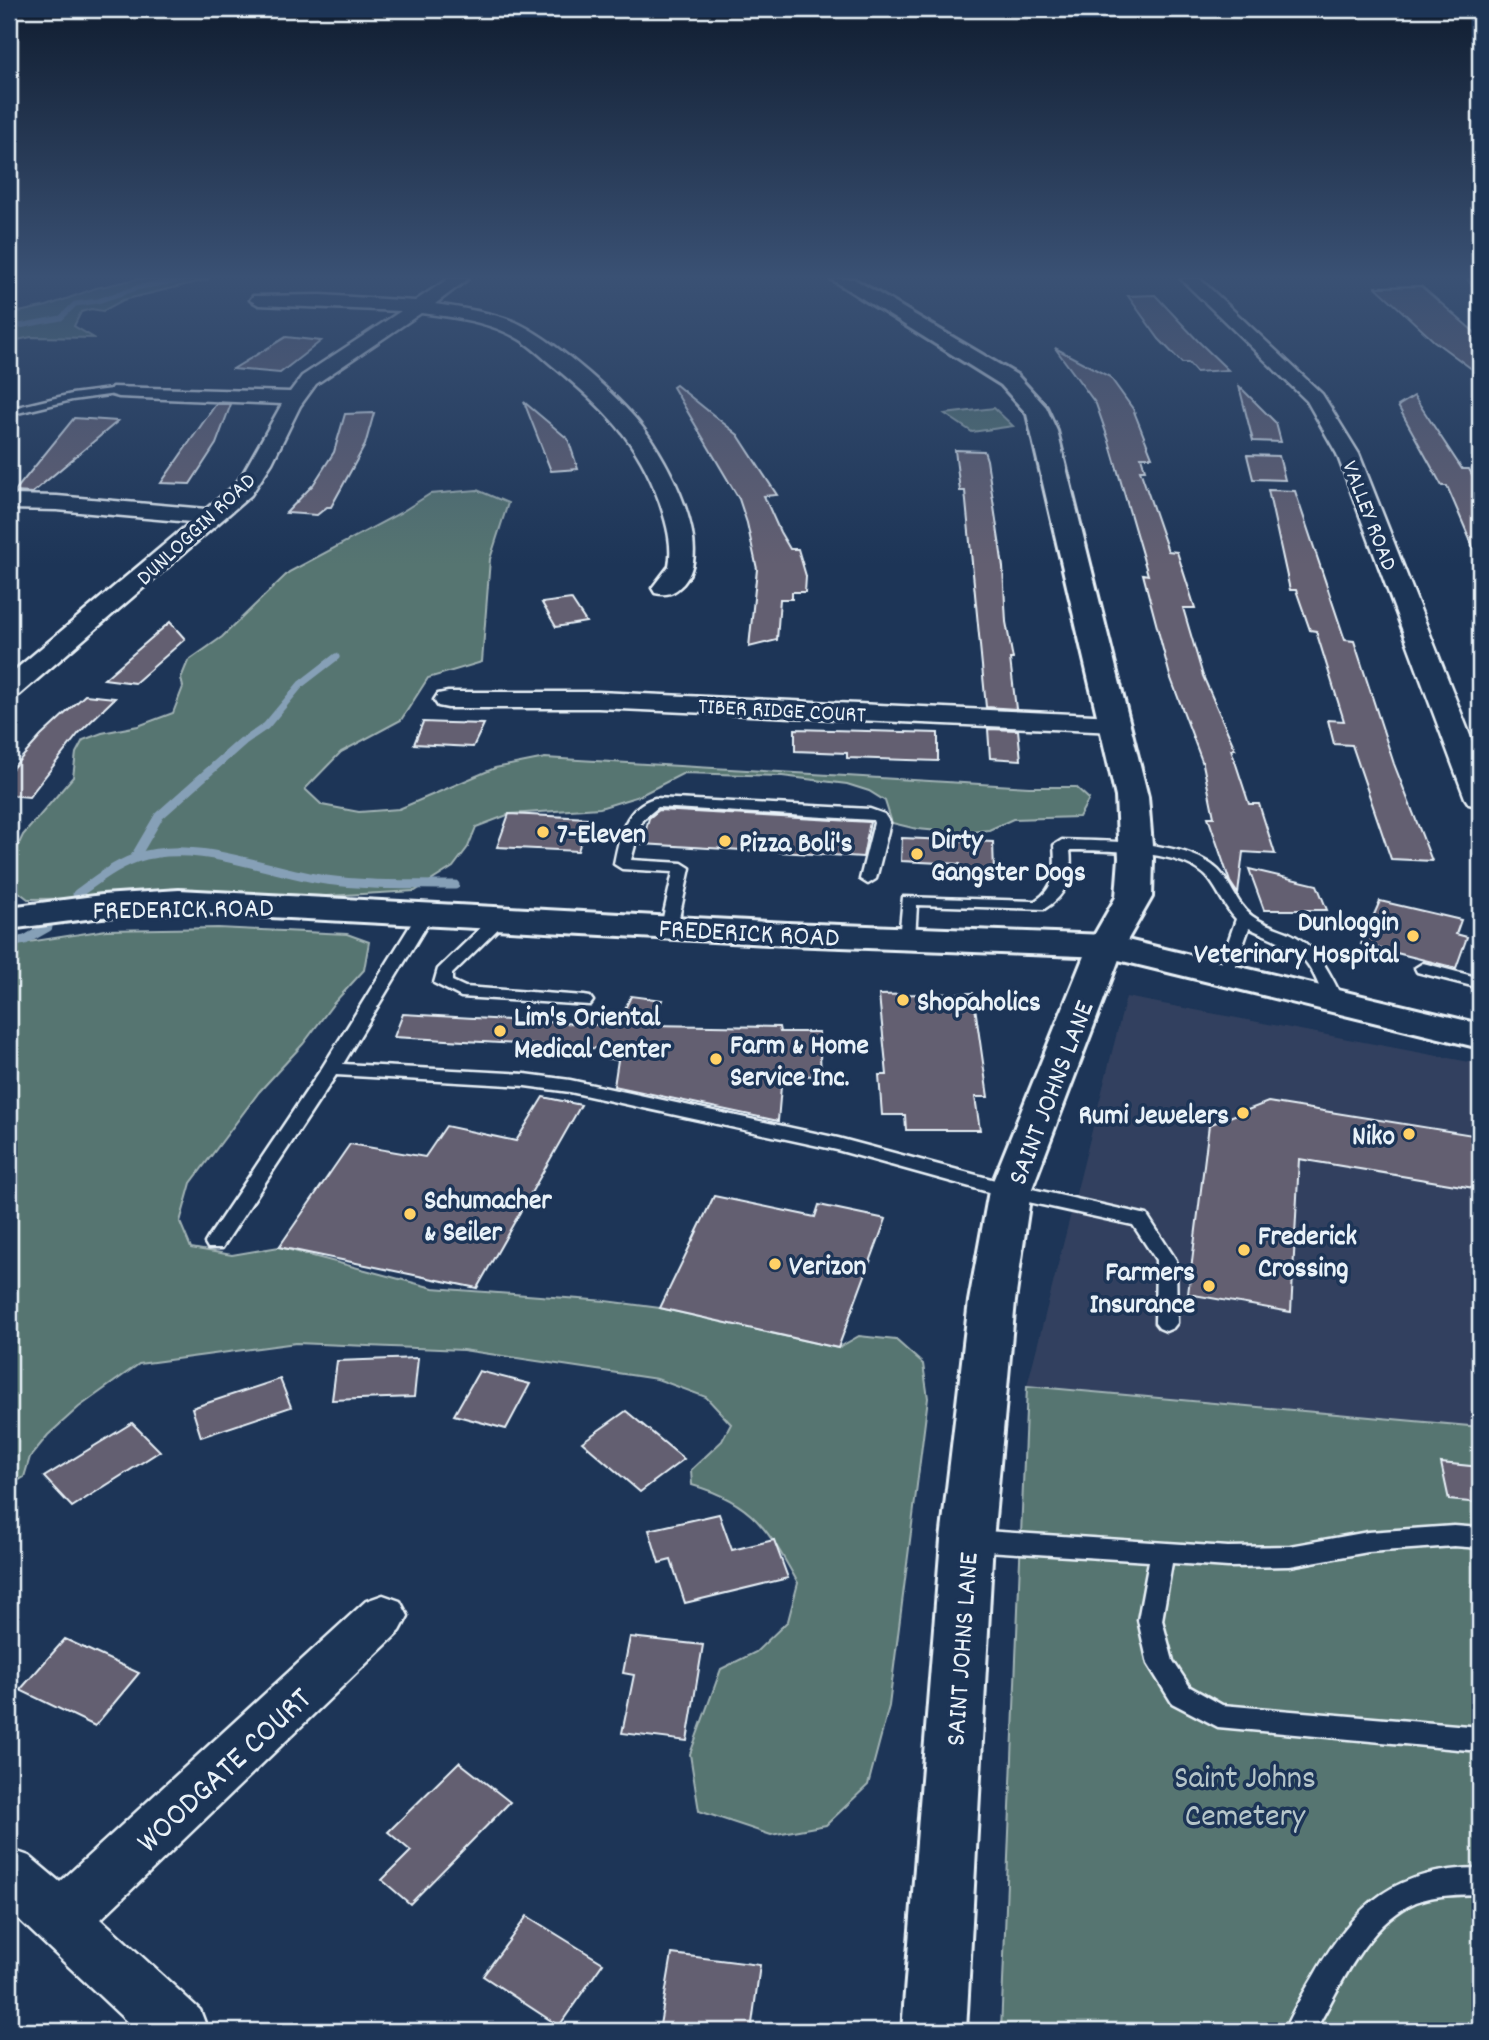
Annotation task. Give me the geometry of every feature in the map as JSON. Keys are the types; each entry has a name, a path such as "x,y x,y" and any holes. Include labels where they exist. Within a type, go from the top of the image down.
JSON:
{"street":[{"name":"DUNLOGGIN ROAD","path":"9,689 243,490 259,470 293,398 318,374"},
{"path":"572,374 622,417 640,439 662,482 677,524 683,552 679,573 664,588"},
{"name":"SAINT JOHNS LANE","path":"934,2031 967,1540 992,1301 1010,1191 1105,946 1134,897 1132,797 1045,431 1038,412 1026,396 998,374"},
{"name":"VALLEY ROAD","path":"1290,374 1315,398 1337,431 1348,454 1480,797"},
{"path":"120,391 293,398"},
{"path":"9,502 57,503 214,517"},
{"name":"TIBER RIDGE COURT","path":"448,700 610,700 1115,724"},
{"name":"FREDERICK ROAD","path":"9,918 102,906 179,901 907,939 1105,946 1480,1036"},
{"name":"WOODGATE COURT","path":"61,1919 383,1616"},
{"path":"9,1875 61,1919 179,2031"}],"lane":[{"path":"9,412 72,397 120,391"},
{"path":"669,927 682,868 622,864 634,819 644,806 655,802 879,817 882,822 868,879"},
{"path":"907,939 909,900 1038,905 1051,899 1060,887 1065,871 1062,845 1135,848 1190,860 1211,871 1229,904 1244,919 1260,928 1287,937 1315,957 1334,1000"},
{"path":"215,1243 331,1069 426,913"},
{"path":"500,918 444,973 443,983 461,992 584,1001"},
{"path":"1226,974 1244,919"},
{"path":"1423,968 1480,983"},
{"path":"331,1069 525,1080 570,1086 838,1144 1010,1191 1140,1220 1166,1260 1166,1323"},
{"path":"967,1540 1228,1557 1290,1556 1368,1542 1454,1536 1480,1538"},
{"path":"1162,1554 1150,1620 1161,1664 1181,1695 1218,1716 1480,1739"},
{"path":"1299,2031 1345,1952 1378,1913 1407,1893 1458,1881 1480,1881"}],"shaded area":[{"path":"1126,997 1480,1064 1480,1427 1027,1386"}],"green space":[{"path":"994,408 1013,426 972,432 945,414"},
{"path":"477,490 508,503 490,559 482,662 428,678 401,720 341,752 305,789 322,805 359,812 399,809 495,768 545,758 1029,787 1076,787 1089,799 1079,817 1013,819 989,830 961,833 917,829 892,823 885,801 869,791 847,784 782,776 684,773 639,796 600,808 510,814 476,827 468,847 453,867 415,891 309,897 28,899 11,886 11,861 23,835 73,777 76,753 83,740 138,726 173,713 183,687 181,678 188,661 222,637 289,572 400,513 430,494"},
{"path":"218,928 347,934 369,942 364,970 259,1092 191,1183 180,1222 191,1248 232,1255 279,1247 433,1288 606,1301 660,1308 838,1348 859,1336 896,1340 923,1364 928,1398 889,1706 868,1785 826,1825 771,1835 699,1811 690,1754 721,1669 756,1652 788,1621 798,1583 778,1548 757,1521 730,1500 692,1485 691,1470 722,1441 731,1424 706,1397 657,1379 463,1350 296,1343 139,1364 79,1407 48,1435 30,1457 24,1477 9,1486 9,945 106,930"},
{"name":"Saint Johns Cemetery","path":"1027,1386 1480,1427 1480,2031 1001,2031"}],"building":[{"path":"1074,374 1105,374 1110,377 1133,409 1152,457 1141,457 1145,470 1140,470 1168,551 1177,552 1195,608 1183,608 1203,676 1235,749 1231,749 1249,804 1259,804 1275,854 1243,852 1238,894 1230,882 1208,817 1214,817 1203,764 1170,676 1143,574 1148,575 1096,404"},
{"path":"676,385 738,435 777,495 764,496 790,549 798,549 806,576 805,592 792,592 792,599 780,599 777,640 749,647 757,569 747,523 739,499 673,387"},
{"path":"1239,386 1276,423 1281,442 1253,441"},
{"path":"1414,396 1462,469 1469,469 1480,489 1480,563 1447,486 1442,486 1398,406"},
{"path":"524,402 568,439 578,469 551,471"},
{"path":"216,404 231,404 216,444 190,484 161,483"},
{"path":"374,413 365,445 331,507 317,515 286,513 313,485 334,452 345,414"},
{"path":"74,418 118,421 32,493 14,492"},
{"path":"955,450 984,451 987,460 1003,567 1016,709 986,707 965,491 960,491"},
{"path":"1247,455 1279,456 1285,480 1253,479"},
{"path":"1268,490 1295,491 1345,640 1354,641 1394,764 1432,861 1391,859 1352,745 1334,744 1328,720 1344,721 1316,631 1310,630 1296,590 1290,590"},
{"path":"571,599 586,622 556,627 542,603"},
{"path":"170,622 185,639 135,683 104,679"},
{"path":"85,695 115,698 79,733 29,797 9,795 9,772 41,736"},
{"path":"423,722 484,724 473,747 414,744"},
{"path":"795,729 938,733 938,761 847,758 847,753 795,751"},
{"path":"988,729 1018,730 1021,760 990,758"},
{"path":"659,810 870,822 863,857 642,844 649,818"},
{"name":"7-Eleven","path":"509,814 588,818 578,851 497,847"},
{"path":"902,838 993,842 994,872 961,871 960,864 901,861"},
{"path":"1249,869 1317,885 1327,910 1264,910"},
{"name":"Dunloggin Veterinary Hospital","path":"1380,901 1461,920 1456,934 1467,937 1456,968 1361,944"},
{"path":"973,993 988,1097 975,1097 980,1130 906,1130 905,1115 882,1115 879,1075 887,1075 879,995"},
{"name":"Farm & Home Service Inc.","path":"631,996 662,1000 651,1025 779,1027 780,1032 819,1032 821,1076 782,1075 778,1121 614,1086 618,1060 603,1058 607,1049 394,1037 403,1014 617,1026"},
{"name":"Schumacher & Seiler","path":"543,1097 581,1105 477,1288 279,1247 350,1144 425,1157 446,1126 516,1141"},
{"name":"Frederick Crossing","path":"1268,1102 1473,1135 1480,1189 1299,1159 1291,1312 1188,1294 1209,1125"},
{"name":"Verizon","path":"714,1196 815,1217 819,1205 886,1219 838,1348 660,1308"},
{"path":"418,1358 414,1397 332,1400 337,1361"},
{"path":"479,1371 530,1384 506,1429 454,1415"},
{"path":"280,1379 291,1407 201,1437 192,1408"},
{"path":"626,1411 684,1459 640,1492 582,1442"},
{"path":"132,1423 160,1451 72,1507 44,1477"},
{"path":"1441,1463 1480,1467 1480,1503 1449,1500"},
{"path":"719,1514 732,1550 774,1540 788,1578 685,1603 671,1560 659,1563 649,1530"},
{"path":"630,1637 703,1645 687,1741 622,1733 634,1675 623,1673"},
{"path":"65,1639 139,1673 95,1726 20,1690"},
{"path":"459,1762 510,1802 410,1904 382,1880 411,1851 388,1832"},
{"path":"527,1916 603,1963 559,2026 483,1976"},
{"path":"672,1954 760,1965 751,2031 659,2031"}],"waterway":[{"path":"240,744 266,726 301,684 336,657"},
{"path":"135,857 159,816 242,742"},
{"path":"77,894 128,861 159,853 183,852 232,858 303,876 342,882 455,885"},
{"path":"9,943 25,940 48,927"}],"place":[{"name":"7-Eleven","path":"543,832"},
{"name":"Pizza Boli's","path":"725,841"},
{"name":"Dirty Gangster Dogs","path":"917,854"},
{"name":"Dunloggin Veterinary Hospital","path":"1413,936"},
{"name":"Shopaholics","path":"903,1000"},
{"name":"Lim's Oriental Medical Center","path":"500,1031"},
{"name":"Farm & Home Service Inc.","path":"716,1059"},
{"name":"Rumi Jewelers","path":"1243,1113"},
{"name":"Niko","path":"1409,1134"},
{"name":"Schumacher & Seiler","path":"410,1214"},
{"name":"Frederick Crossing","path":"1244,1250"},
{"name":"Verizon","path":"775,1264"},
{"name":"Farmers Insurance","path":"1209,1286"}]}
